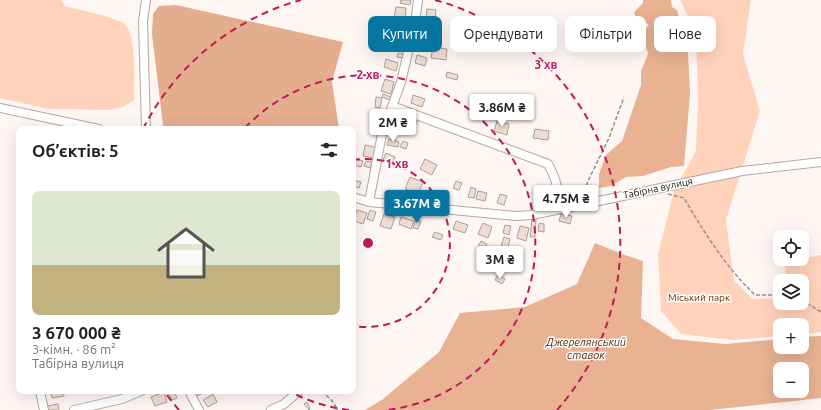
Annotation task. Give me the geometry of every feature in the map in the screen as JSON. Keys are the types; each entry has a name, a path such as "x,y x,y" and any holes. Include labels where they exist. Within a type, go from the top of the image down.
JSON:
{"street":[{"path":"146,0 143,21 146,126"},
{"path":"369,202 382,134 401,82 415,24 418,0"},
{"path":"392,106 548,164 557,179 558,186 558,194 552,211"},
{"path":"0,108 85,126"},
{"name":"Табірна вулиця","path":"356,198 369,202 516,216 552,211 742,171 821,162"},
{"path":"41,394 44,410"},
{"path":"74,410 107,406 134,394"},
{"path":"191,394 199,410"},
{"path":"270,410 284,404 296,394"}],"path":[{"path":"580,205 588,181 609,138 624,97"},
{"path":"663,193 684,198 715,250 740,281 755,295 773,295"},
{"path":"809,304 821,312"},
{"path":"325,394 338,410"}],"green space":[{"path":"0,0 61,0 65,6 102,15 122,22 127,27 133,46 134,100 123,107 108,110 49,109 0,98"},
{"name":"Міський парк","path":"680,0 751,0 743,54 760,111 726,220 734,280 752,299 773,298 773,310 809,310 809,274 786,274 785,266 809,266 809,257 821,255 821,332 809,334 809,318 773,318 773,337 733,340 681,334 661,311 658,254 674,191 696,151 698,101 697,52 716,52 716,16 688,16"}],"shaded area":[{"path":"176,5 343,42 332,82 339,126 164,126 152,34 153,14 159,6"}],"water":[{"path":"643,0 671,0 672,7 677,10 679,16 654,16 654,52 688,52 690,93 684,166 671,167 643,176 626,177 611,186 599,188 599,174 606,155 622,141 641,85 641,71 648,54 646,47 646,28 649,25 646,23 646,16 635,16 634,12 643,3"},
{"name":"Джерелянський ставок","path":"595,243 643,261 641,318 673,339 725,344 773,340 773,354 809,354 809,337 821,336 821,398 710,410 365,410 383,399 439,352 460,313 525,307 577,284"}],"building":[{"path":"401,0 411,0 410,5 400,3"},
{"path":"396,7 406,8 405,16 394,16"},
{"path":"427,9 436,10 435,16 426,16"},
{"path":"442,48 447,49 446,60 431,58 432,52 442,52"},
{"path":"398,53 404,54 403,58 397,57"},
{"path":"417,55 427,58 425,66 415,63"},
{"path":"386,59 398,63 396,71 384,67"},
{"path":"447,72 458,75 457,80 446,77"},
{"path":"385,79 394,82 391,94 381,91"},
{"path":"383,94 391,97 390,100 382,97"},
{"path":"413,95 425,99 422,107 411,103"},
{"path":"376,97 382,98 380,108 375,107"},
{"path":"398,113 405,115 402,123 395,121"},
{"path":"413,120 417,121 415,127 411,126"},
{"path":"497,121 509,124 507,135 494,131"},
{"path":"535,129 549,131 548,140 533,138"},
{"path":"389,139 399,142 398,147 387,145"},
{"path":"403,141 408,143 406,149 400,147"},
{"path":"365,145 375,147 373,158 363,156"},
{"path":"386,153 395,157 393,164 383,160"},
{"path":"356,159 363,161 361,167 356,166"},
{"path":"425,159 437,165 432,175 420,169"},
{"path":"366,161 372,162 370,168 364,166"},
{"path":"410,177 423,182 418,194 405,189"},
{"path":"356,181 361,182 359,188 356,187"},
{"path":"456,181 462,183 459,190 453,188"},
{"path":"471,187 476,189 474,198 468,197"},
{"path":"548,190 549,202 536,203 535,191"},
{"path":"478,191 487,193 485,201 476,199"},
{"path":"500,194 507,196 504,205 497,203"},
{"path":"357,210 367,213 363,224 356,222"},
{"path":"370,210 376,212 373,221 367,219"},
{"path":"384,214 395,217 391,229 380,226"},
{"path":"561,214 572,216 570,224 559,221"},
{"path":"401,217 414,221 411,229 399,224"},
{"path":"532,219 536,219 535,237 530,237"},
{"path":"416,220 421,221 418,229 413,228"},
{"path":"456,221 468,225 465,233 453,229"},
{"path":"483,223 492,227 488,238 478,234"},
{"path":"539,223 544,224 544,232 538,231"},
{"path":"505,225 511,226 509,235 503,233"},
{"path":"520,226 529,228 526,241 517,238"},
{"path":"435,232 443,235 441,240 432,237"},
{"path":"504,237 510,239 508,248 501,246"},
{"path":"481,241 487,244 483,252 477,249"},
{"path":"498,275 505,279 502,284 495,280"},
{"path":"51,394 64,394 64,396 52,398"},
{"path":"159,394 165,394 167,402 155,406 151,397"},
{"path":"169,394 175,394 177,398 172,400"},
{"path":"213,394 217,402 208,407 203,400"},
{"path":"307,402 310,409 309,410 304,404"},
{"path":"58,404 59,410 47,410 47,406"}]}
